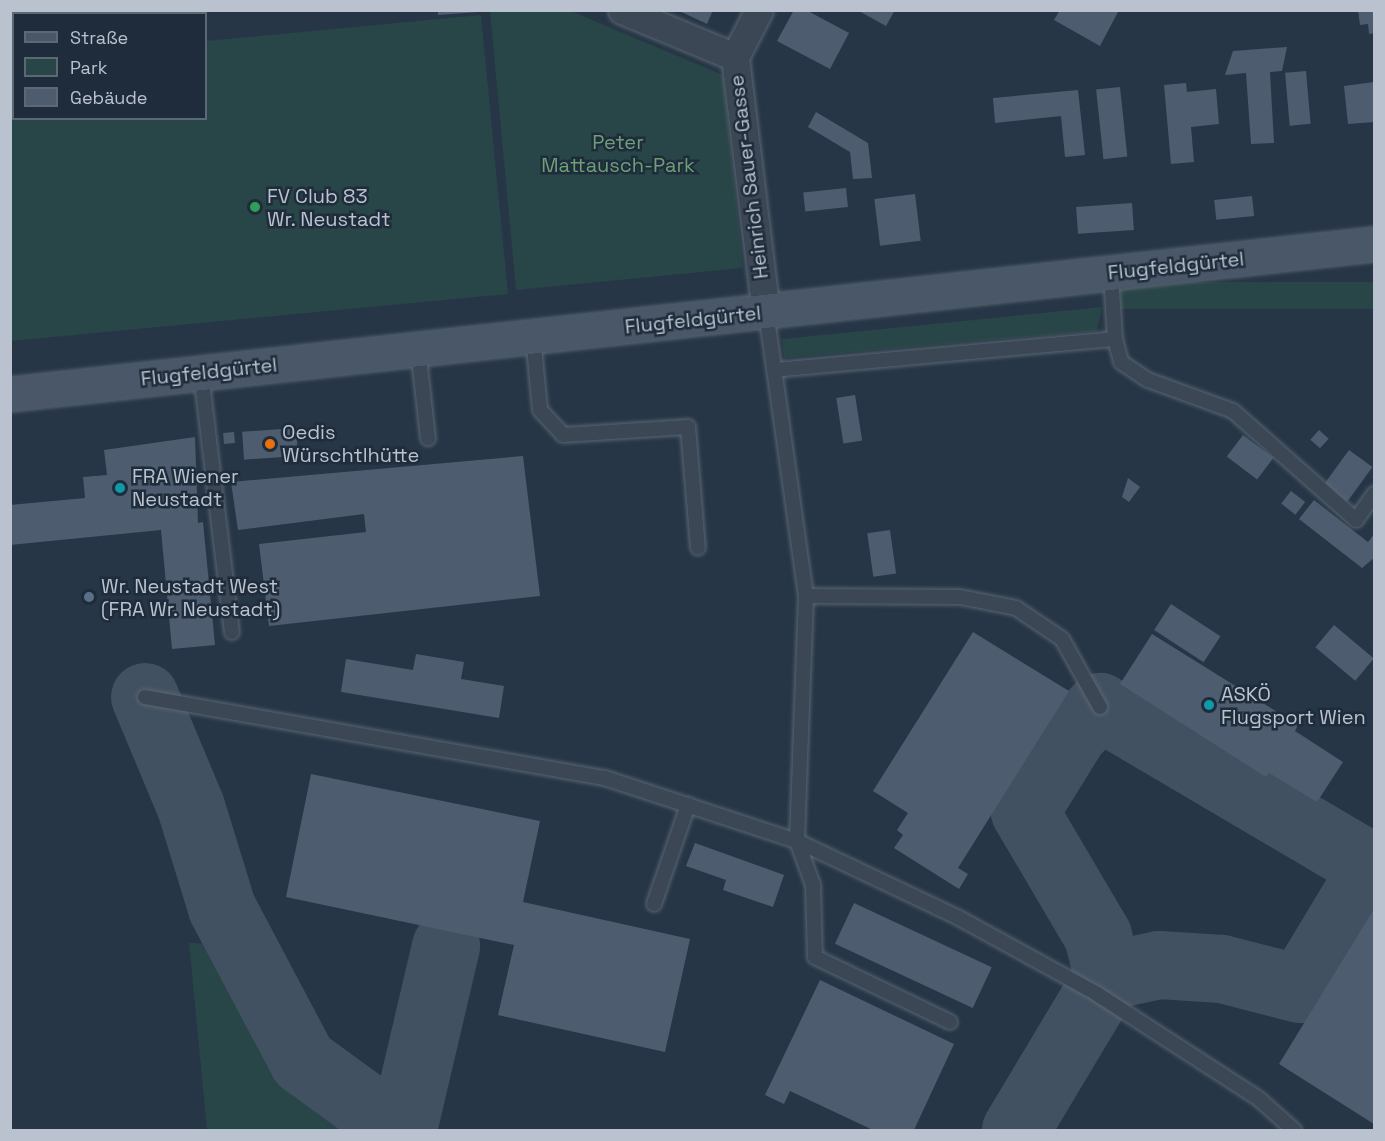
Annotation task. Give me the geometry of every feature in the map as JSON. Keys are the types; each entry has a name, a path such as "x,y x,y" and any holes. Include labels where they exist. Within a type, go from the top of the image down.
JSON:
{"street":[{"path":"622,10 735,57"},
{"name":"Heinrich Sauer-Gasse","path":"759,10 735,57 766,313"},
{"name":"Flugfeldgürtel","path":"10,394 766,313 1374,244"}],"lane":[{"path":"1111,273 1115,339 1121,362 1148,380 1233,411 1356,520 1374,494"},
{"path":"766,313 806,596 797,841 813,885 815,957 951,1022"},
{"path":"533,337 540,410 563,435 688,427 698,548"},
{"path":"774,370 1115,339"},
{"path":"418,349 428,438"},
{"path":"201,373 232,632"},
{"path":"806,596 960,597 1016,608 1062,639 1100,707"},
{"path":"145,697 605,778 797,841 959,918 1097,994 1259,1099 1294,1131"},
{"path":"654,904 688,805"}],"green space":[{"name":"Peter Mattausch-Park","path":"490,11 571,11 723,75 743,268 516,290"},
{"name":"FV Club 83 Wr. Neustadt","path":"481,15 508,294 11,341 11,57 12,120 207,120 207,41"},
{"path":"1120,282 1374,282 1374,309 1120,309"},
{"path":"1102,307 1097,331 784,358 782,339"},
{"path":"189,943 230,944 291,1070 370,1130 207,1130"}],"building":[{"path":"438,10 478,10 478,12 438,15"},
{"path":"677,10 713,10 707,24"},
{"path":"794,10 806,10 849,33 830,69 777,41"},
{"path":"857,10 895,10 886,26"},
{"path":"1060,10 1119,10 1100,46 1054,20"},
{"path":"1358,10 1374,10 1374,33 1369,34 1368,24 1360,25"},
{"path":"1287,47 1282,71 1270,72 1274,143 1251,144 1246,73 1225,75 1233,51"},
{"path":"1306,71 1311,124 1290,126 1285,73"},
{"path":"1374,82 1374,122 1348,124 1344,86"},
{"path":"1186,83 1187,92 1216,89 1219,124 1191,127 1194,162 1171,164 1164,85"},
{"path":"1120,87 1127,157 1103,159 1096,90"},
{"path":"1078,90 1085,155 1065,157 1061,116 995,123 993,98"},
{"path":"10,104 12,104 12,119 10,119"},
{"path":"816,112 868,143 872,178 853,179 850,152 808,127"},
{"path":"846,188 848,207 805,211 803,192"},
{"path":"915,194 921,241 880,246 874,199"},
{"path":"1252,196 1254,216 1216,220 1214,200"},
{"path":"1132,203 1134,230 1078,234 1076,207"},
{"path":"855,395 862,440 843,443 836,398"},
{"name":"Oedis Würschtlhütte","path":"296,428 298,456 244,460 242,432"},
{"path":"1319,430 1329,439 1320,448 1310,440"},
{"path":"234,432 235,443 224,444 223,433"},
{"path":"1243,435 1273,458 1257,479 1227,457"},
{"path":"195,437 198,523 203,522 215,645 172,649 161,530 10,545 10,505 85,498 83,477 107,475 104,450"},
{"path":"1349,450 1372,467 1347,502 1324,485"},
{"path":"523,456 540,596 269,626 259,544 366,532 364,514 238,530 231,482"},
{"path":"1128,478 1140,487 1129,502 1122,497"},
{"path":"1291,491 1305,502 1295,515 1281,504"},
{"path":"1314,500 1368,542 1374,534 1374,558 1362,568 1299,519"},
{"path":"890,530 896,574 873,577 867,533"},
{"path":"1171,604 1220,636 1204,662 1154,630"},
{"path":"1334,625 1374,658 1355,681 1315,647"},
{"path":"973,632 1069,691 958,868 968,874 959,889 894,848 903,835 897,830 908,813 873,791"},
{"name":"ASKÖ Flugsport Wien","path":"1152,634 1298,725 1295,731 1343,762 1317,802 1269,773 1266,777 1120,684"},
{"path":"416,654 464,662 461,679 504,686 499,718 341,692 346,659 413,670"},
{"path":"311,774 540,821 523,902 690,939 665,1052 498,1015 514,945 286,897"},
{"path":"695,843 784,875 773,907 723,890 726,880 686,866"},
{"path":"854,903 992,967 973,1008 835,944"},
{"path":"1374,909 1374,1124 1279,1064"},
{"path":"820,980 954,1044 914,1130 873,1130 790,1091 784,1104 765,1095"}],"taxiway":[{"path":"145,697 191,807 222,908 303,1061 398,1130"},
{"path":"1016,1130 1108,976 1098,936 1025,812 1074,733 1100,707 1373,868 1300,989 1222,969 1159,965 1108,976"},
{"path":"403,1130 446,946"}],"place":[{"name":"FV Club 83 Wr. Neustadt","path":"255,207"},
{"name":"Oedis Würschtlhütte","path":"270,444"},
{"name":"FRA Wiener Neustadt","path":"120,488"},
{"name":"Wr. Neustadt West (FRA Wr. Neustadt)","path":"89,597"},
{"name":"ASKÖ Flugsport Wien","path":"1209,705"}]}
